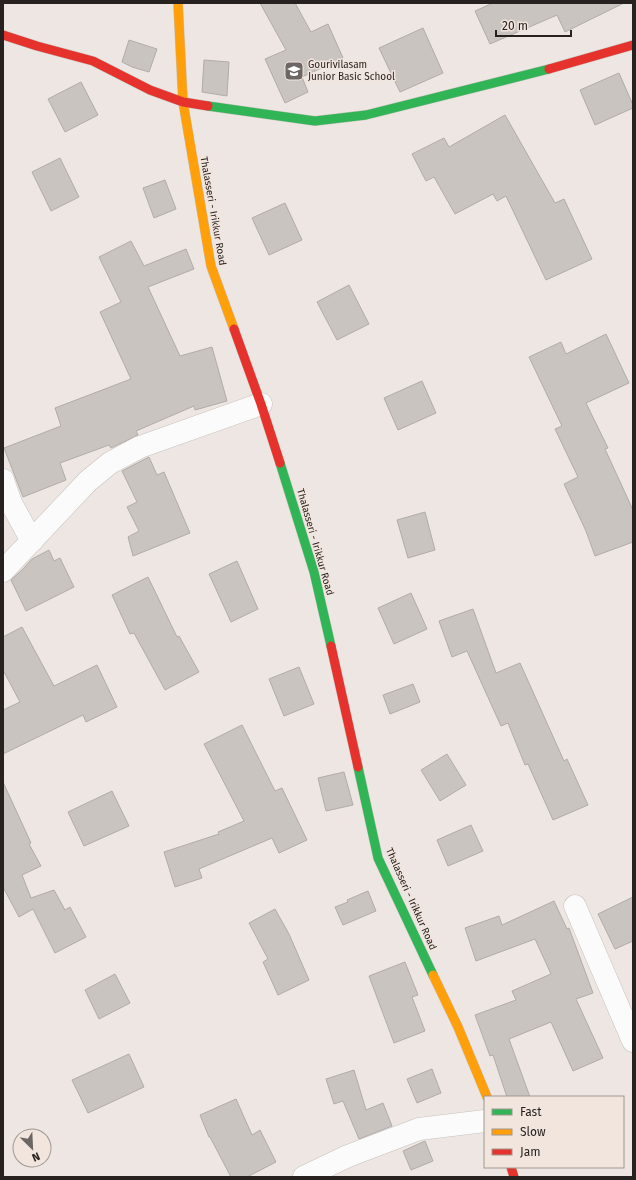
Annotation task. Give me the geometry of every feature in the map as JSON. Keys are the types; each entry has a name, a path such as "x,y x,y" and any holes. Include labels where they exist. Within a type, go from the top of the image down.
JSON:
{"main road":[{"name":"Thalasseri - Irikkur Road","path":"178,3 183,102 211,266 261,404 314,572 378,858 458,1027 487,1096"},
{"path":"3,35 93,61 150,90 183,102 315,121 366,115 567,64 633,45"}],"street":[{"path":"3,572 88,480 110,463 140,447 261,404"},
{"path":"3,480 11,503 32,541"},
{"path":"574,906 633,1041"},
{"path":"304,1177 348,1156 419,1129 484,1121"}],"building":[{"path":"260,3 295,3 311,32 328,24 343,58 302,77 308,92 285,103 265,59 286,50"},
{"path":"493,3 624,3 565,32 557,15 490,44 475,11"},
{"path":"423,28 443,73 400,92 379,48"},
{"path":"129,40 157,49 149,72 132,67 122,62"},
{"path":"204,60 229,62 227,96 202,92"},
{"path":"619,73 633,108 595,125 580,90"},
{"path":"81,82 98,115 65,132 48,99"},
{"path":"505,115 555,203 564,199 592,259 546,280 506,196 497,201 493,194 455,214 434,177 426,181 412,154 444,138 449,147"},
{"path":"60,158 79,197 51,211 32,172"},
{"path":"165,180 176,209 154,218 143,188"},
{"path":"285,203 302,240 269,255 252,218"},
{"path":"131,241 144,266 186,249 194,269 148,287 180,356 212,347 227,401 195,410 194,406 136,431 138,435 111,448 109,445 60,463 66,480 23,497 4,448 61,426 55,408 131,379 100,312 121,302 99,257"},
{"path":"349,285 369,324 337,340 317,302"},
{"path":"606,334 629,383 586,403 608,448 605,449 633,510 633,542 595,556 586,531 564,484 578,477 555,429 562,426 529,357 561,342 566,354"},
{"path":"422,381 436,413 398,430 384,398"},
{"path":"149,457 157,475 164,472 190,533 133,556 128,537 139,531 127,507 137,502 122,471"},
{"path":"425,512 435,550 408,558 397,520"},
{"path":"49,550 54,561 60,558 74,587 26,611 11,580 32,559"},
{"path":"237,561 258,609 231,622 209,574"},
{"path":"148,577 177,637 179,636 199,672 165,690 134,633 130,634 112,595"},
{"path":"411,593 427,629 394,644 378,608"},
{"path":"473,609 496,673 520,663 564,761 567,759 588,805 553,820 528,764 525,765 508,723 501,726 467,651 452,657 439,621"},
{"path":"22,627 54,686 97,665 117,707 86,722 83,715 3,754 3,710 20,702 3,670 3,637"},
{"path":"299,667 314,704 284,716 269,679"},
{"path":"413,684 420,702 390,714 383,695"},
{"path":"242,725 275,791 282,788 307,840 279,853 272,838 199,869 202,878 175,887 164,852 219,834 218,832 244,821 204,744"},
{"path":"447,754 466,785 440,801 421,770"},
{"path":"344,772 353,805 326,811 318,778"},
{"path":"3,782 31,843 29,844 41,866 22,875 31,898 54,890 65,910 70,907 86,937 55,953 33,909 19,917 3,887"},
{"path":"112,791 129,826 84,846 68,812"},
{"path":"471,825 483,851 448,866 437,840"},
{"path":"368,891 376,911 343,925 335,907"},
{"path":"633,897 633,941 615,949 598,914"},
{"path":"554,901 567,929 569,928 593,993 576,999 603,1058 573,1071 551,1022 509,1039 530,1096 507,1096 493,1055 490,1056 475,1015 516,1000 512,991 551,974 535,939 476,961 465,928 499,916 502,925"},
{"path":"275,909 289,934 309,980 278,995 263,962 268,959 249,923"},
{"path":"405,962 418,995 412,997 425,1031 394,1043 369,976"},
{"path":"115,974 130,1003 99,1019 85,990"},
{"path":"129,1054 144,1087 88,1113 72,1080"},
{"path":"432,1069 441,1093 417,1103 407,1079"},
{"path":"354,1070 366,1110 383,1103 392,1126 359,1139 343,1101 334,1104 326,1079"},
{"path":"236,1099 252,1135 260,1130 276,1162 247,1177 231,1177 209,1137 200,1115"},
{"path":"425,1141 433,1161 411,1170 403,1151"}],"traffic: fast":[{"path":"208,106 315,121 366,115 549,69"},
{"path":"280,463 314,572 331,646"},
{"path":"358,767 378,858 433,975"}],"traffic: slow":[{"path":"178,3 183,102 211,266 234,329"},
{"path":"433,975 458,1027 487,1096"}],"traffic: jam":[{"path":"3,35 93,61 150,90 183,102 208,106"},
{"path":"549,69 633,45"},
{"path":"234,329 280,463"},
{"path":"331,646 358,767"},
{"path":"511,1168 514,1177"}],"place":[{"name":"Gourivilasam Junior Basic School","path":"294,71"}]}
